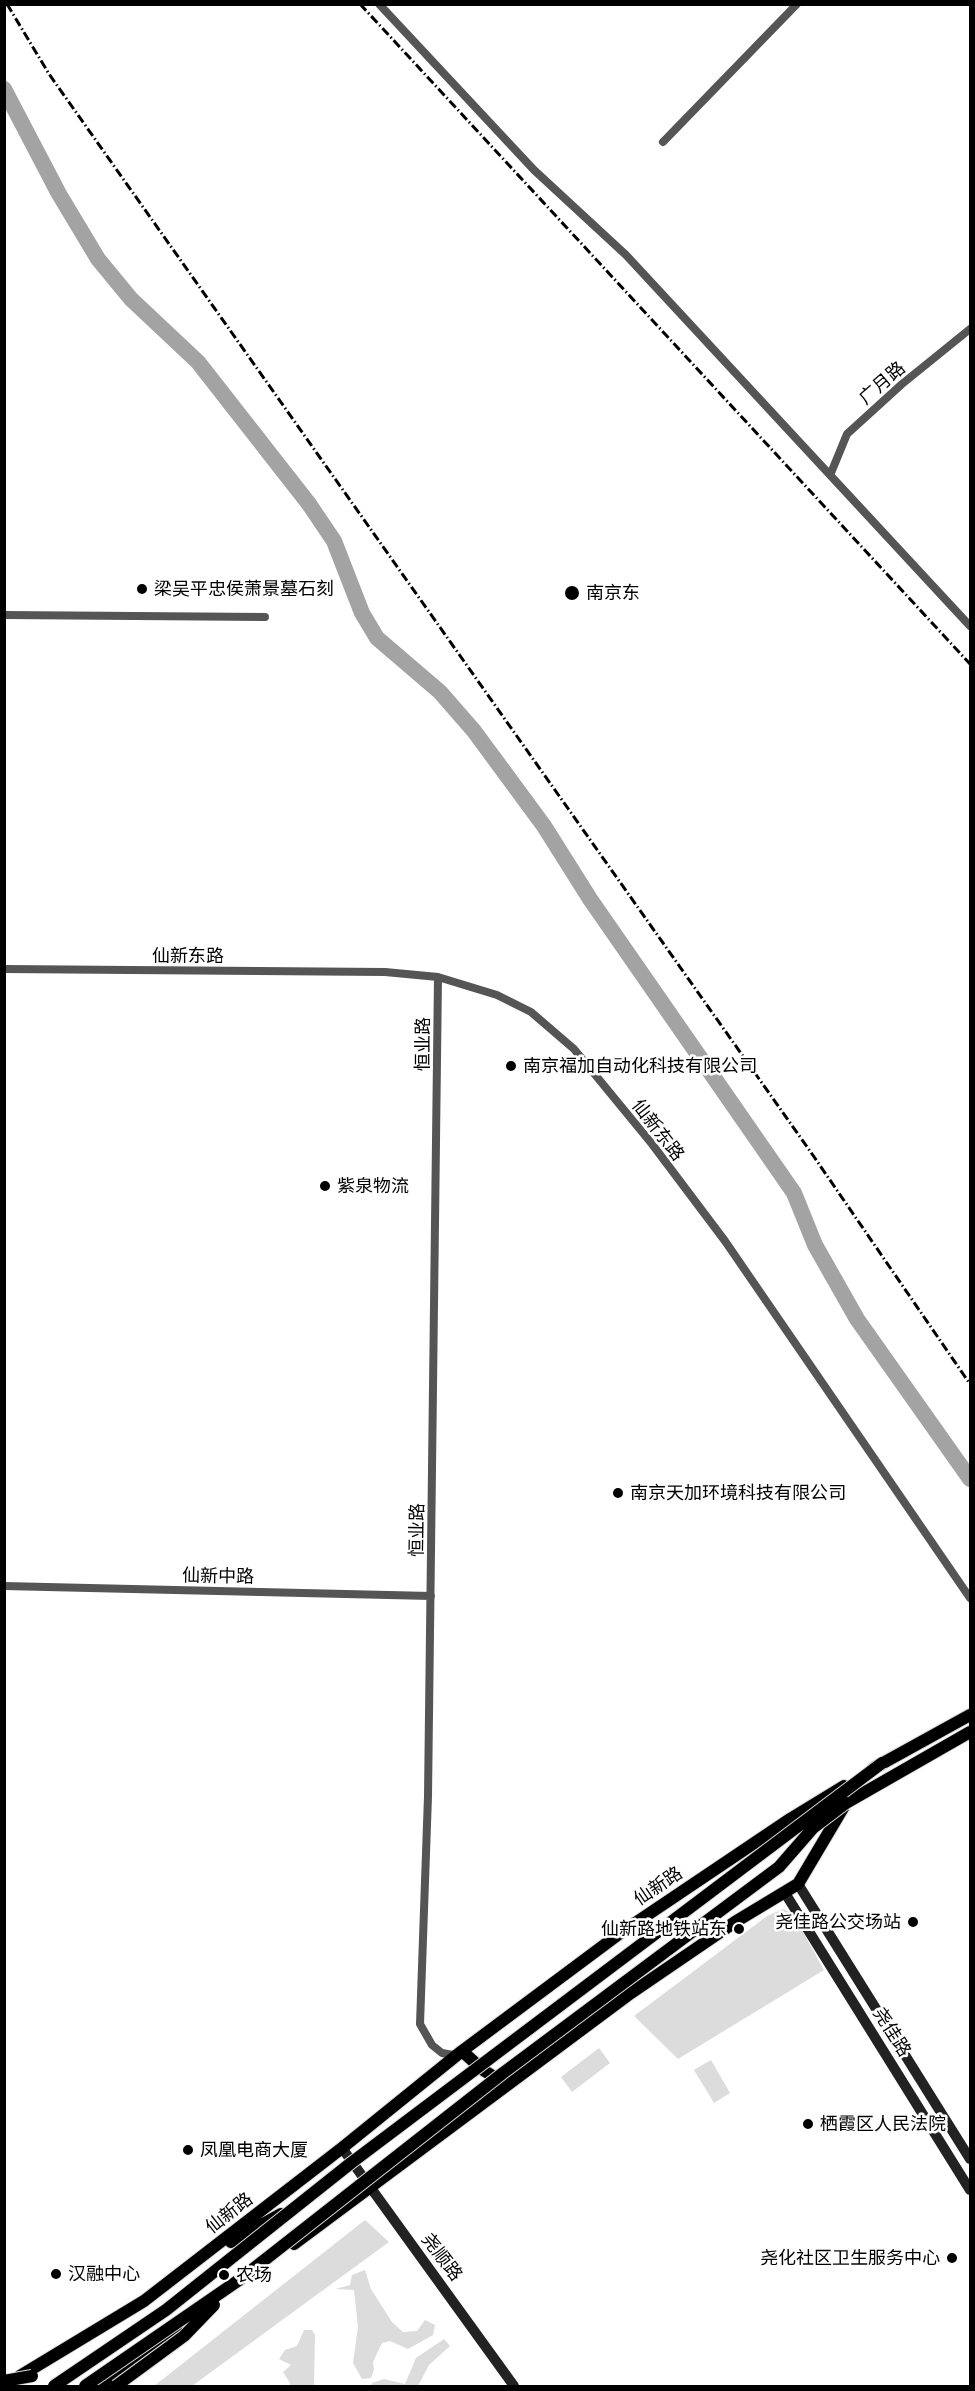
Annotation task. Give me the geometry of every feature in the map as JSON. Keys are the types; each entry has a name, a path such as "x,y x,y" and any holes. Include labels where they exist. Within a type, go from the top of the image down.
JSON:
{"main road":[{"name":"仙新路","path":"5,2384 35,2369 144,2301 342,2148 462,2051 619,1934 790,1819 882,1763 970,1715"},
{"path":"85,2386 139,2352 239,2280 503,2073 779,1867 813,1828 846,1803 970,1732"},
{"name":"仙新路","path":"54,2386 166,2310 300,2203 882,1763"},
{"path":"97,2386 154,2350 631,1993 735,1922 798,1884 846,1803"},
{"name":"尧佳路","path":"798,1884 970,2159"},
{"name":"尧佳路","path":"785,1893 970,2190"},
{"path":"462,2051 502,2084 514,2082"},
{"name":"尧顺路","path":"342,2148 514,2386"},
{"path":"5,2384 32,2376 112,2328 218,2249 300,2203"},
{"path":"117,2386 184,2336 239,2280"}],"street":[{"path":"379,4 534,170 626,255 831,473 970,626"},
{"path":"663,142 797,4"},
{"name":"广月路","path":"831,473 847,434 902,384 970,329"},
{"path":"4,615 265,617"},
{"name":"仙新东路","path":"4,969 385,972 438,977 497,995 531,1012 574,1049 652,1144 725,1242 970,1598"},
{"name":"恒业路","path":"438,977 428,1796 420,2024 432,2044 442,2053 453,2055 462,2051"},
{"name":"仙新中路","path":"4,1586 431,1596"}],"shaded area":[{"path":"783,1909 793,1914 824,1970 678,2059 634,2016 767,1916"},
{"path":"599,2048 610,2063 572,2092 561,2077"},
{"path":"711,2060 730,2093 714,2103 694,2070"},
{"path":"365,2220 389,2242 192,2386 154,2386"},
{"path":"365,2270 371,2289 392,2322 403,2332 417,2331 425,2320 435,2325 433,2335 408,2349 390,2341 382,2343 373,2362 374,2370 371,2378 362,2379 353,2363 358,2327 354,2290 335,2289 350,2285 352,2275"},
{"path":"304,2330 312,2330 315,2335 314,2386 289,2386 290,2383 283,2372 291,2365 279,2359 285,2350 297,2346"},
{"path":"444,2339 450,2346 429,2365 418,2386 371,2386 372,2383 384,2379 405,2384 416,2358"}],"waterway":[{"path":"4,89 59,194 98,259 131,299 198,362 309,504 334,541 362,613 377,638 440,692 474,731 544,826 590,899 794,1193 815,1245 857,1319 970,1479"}],"railway":[{"path":"7,4 49,74 810,1151 970,1384"},
{"path":"360,4 970,664"}],"place":[{"name":"梁吴平忠侯萧景墓石刻","path":"142,589"},
{"name":"南京东","path":"572,593"},
{"name":"南京福加自动化科技有限公司","path":"511,1066"},
{"name":"紫泉物流","path":"325,1186"},
{"name":"南京天加环境科技有限公司","path":"618,1493"},
{"name":"尧佳路公交场站","path":"913,1922"},
{"name":"仙新路地铁站东","path":"739,1929"},
{"name":"栖霞区人民法院","path":"808,2124"},
{"name":"凤凰电商大厦","path":"188,2150"},
{"name":"尧化社区卫生服务中心","path":"952,2258"},
{"name":"汉融中心","path":"56,2274"},
{"name":"农场","path":"224,2275"}]}
